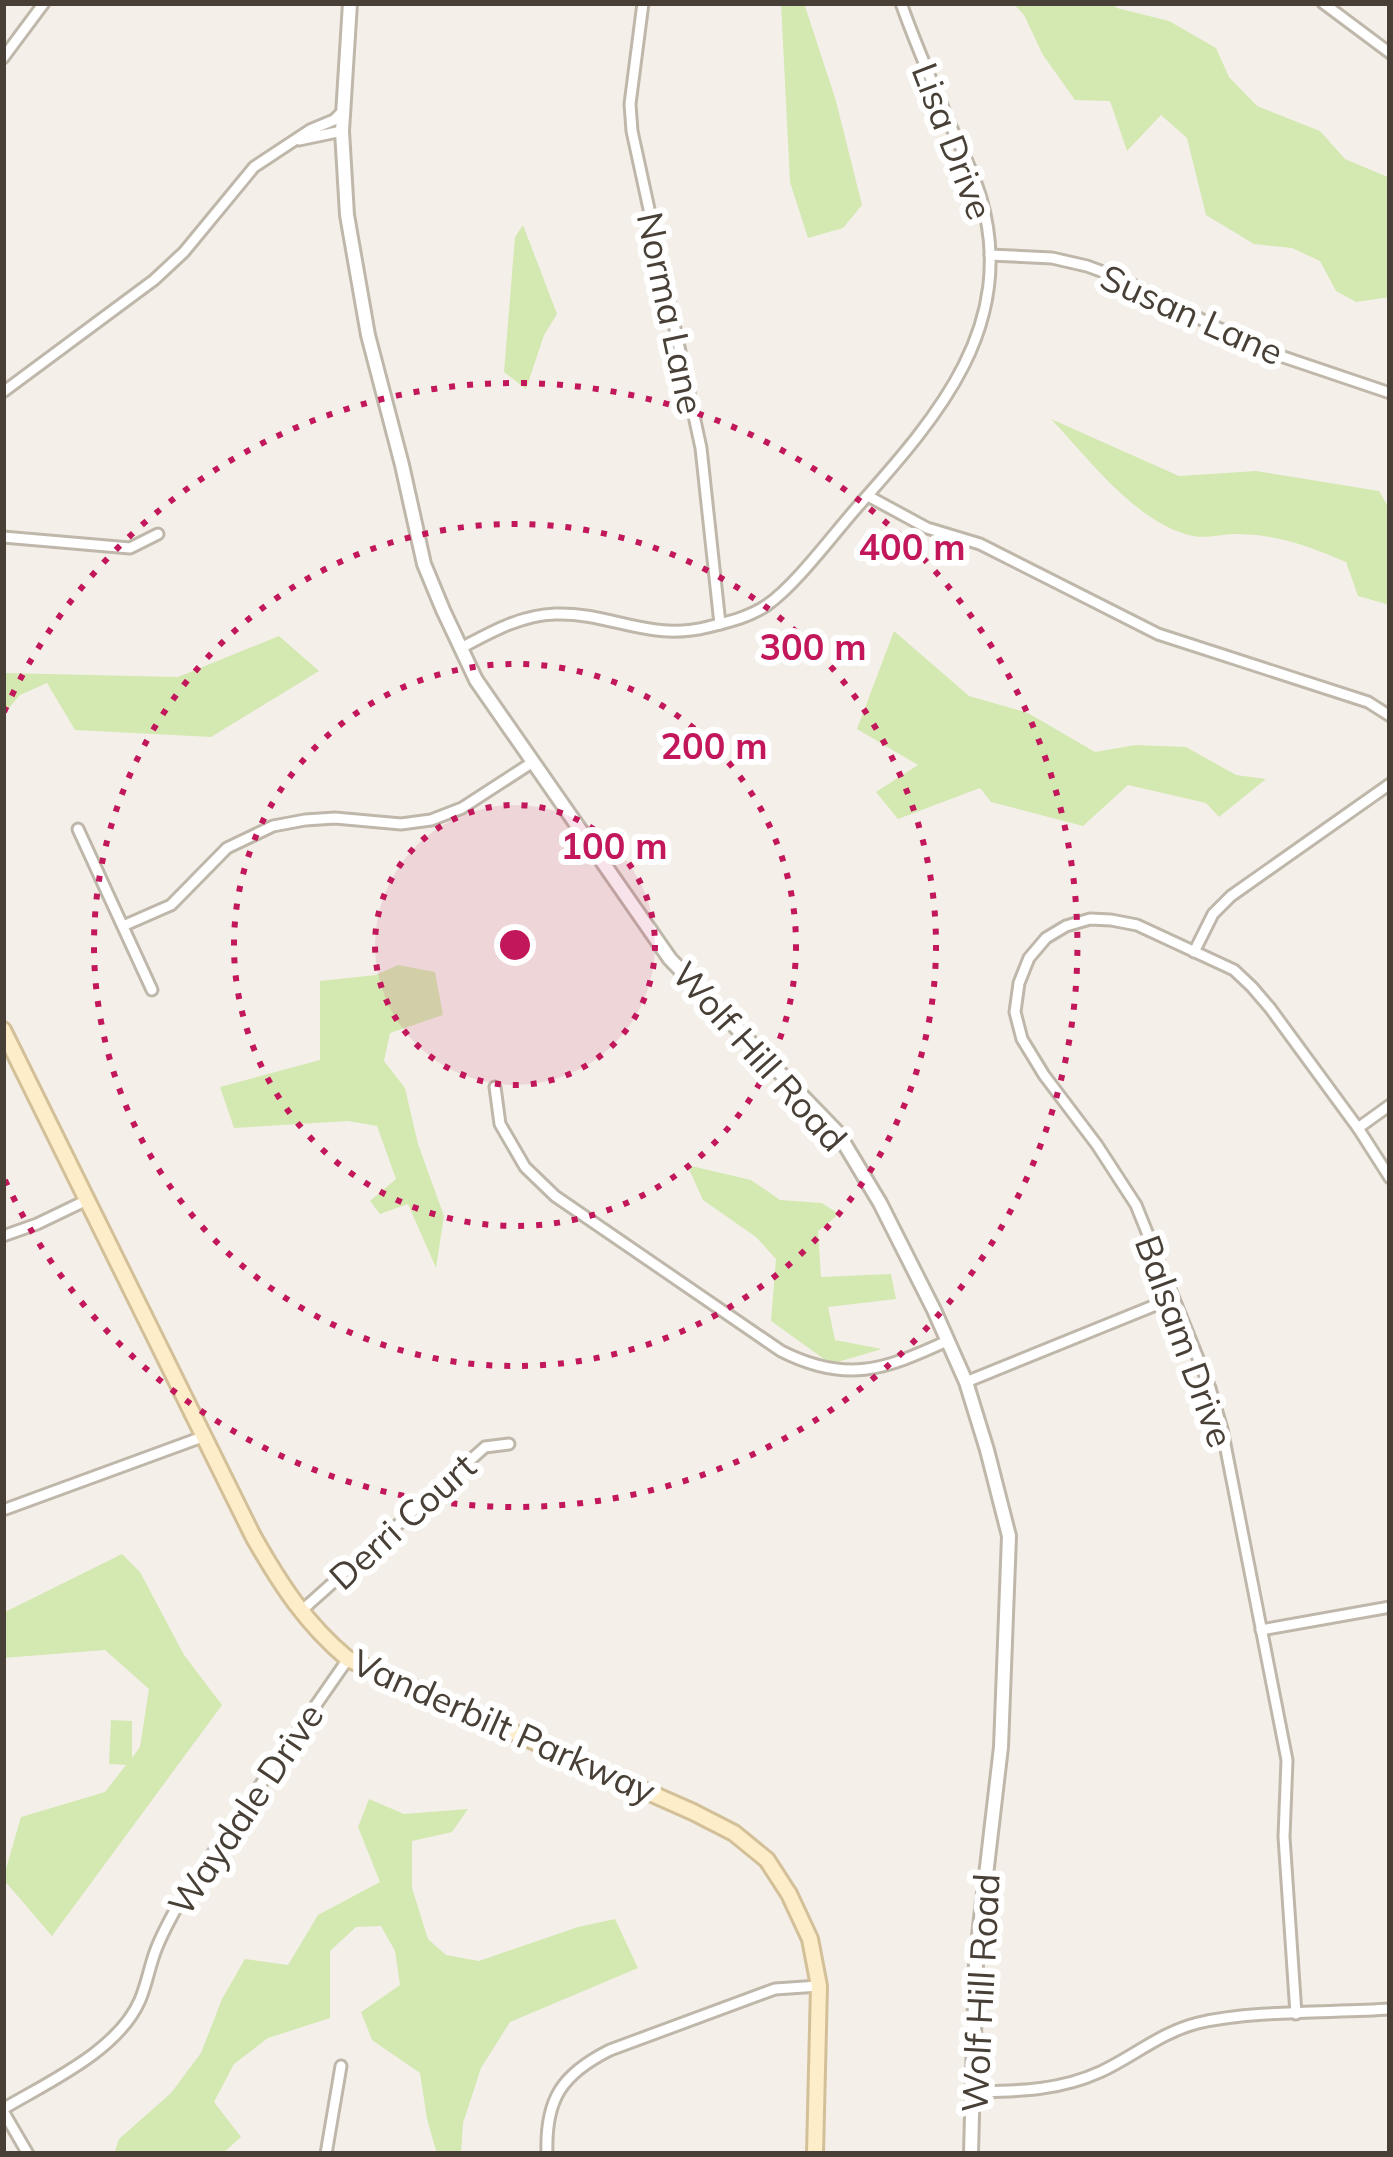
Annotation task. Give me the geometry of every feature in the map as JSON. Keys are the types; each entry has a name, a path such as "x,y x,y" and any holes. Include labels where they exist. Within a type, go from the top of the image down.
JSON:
{"main road":[{"name":"Vanderbilt Parkway","path":"3,1030 254,1536 279,1583 320,1636 348,1659 693,1812 734,1833 767,1860 810,1939 819,1986 815,2154"}],"street":[{"path":"3,58 44,3"},
{"name":"Wolf Hill Road","path":"350,3 342,131 347,214 368,335 424,564 461,648 476,680 670,959 838,1133 880,1203 966,1382 1009,1535 1001,1747 976,1961 971,2154"},
{"name":"Norma Lane","path":"643,3 630,104 632,131 701,448 720,624"},
{"name":"Lisa Drive","path":"461,648 497,628 554,614 658,633 688,632 748,616 785,590 932,419 966,365 979,331 990,255 987,221 970,166 901,3"},
{"path":"1324,3 1390,53"},
{"path":"3,392 154,280 184,252 254,166 288,142 334,120 344,109"},
{"path":"288,142 342,131"},
{"name":"Susan Lane","path":"990,255 1052,258 1102,271 1260,349 1390,393"},
{"path":"868,496 927,528 980,544 1158,634 1367,702 1390,716"},
{"path":"3,537 130,548 158,534"},
{"path":"123,926 171,905 227,848 273,826 335,818 401,824 431,820 490,792 533,762"},
{"path":"1194,952 1213,914 1232,896 1390,784"},
{"path":"78,829 152,990"},
{"name":"Balsam Drive","path":"1296,2014 1284,1838 1287,1760 1222,1429 1136,1205 1022,1040 1016,1012 1018,983 1029,958 1046,938 1066,926 1090,919 1111,920 1137,926 1234,970 1252,987 1358,1128 1390,1178"},
{"path":"495,1087 500,1124 525,1167 555,1196 781,1351 806,1364 862,1371 916,1355 946,1340"},
{"path":"1358,1128 1390,1105"},
{"path":"3,1236 86,1200"},
{"path":"966,1382 1173,1298"},
{"path":"3,1510 205,1436"},
{"name":"Derri Court","path":"300,1612 485,1447 509,1444"},
{"path":"1261,1630 1390,1607"},
{"name":"Waydale Drive","path":"3,2110 93,2054 129,2020 183,1896 348,1659"},
{"path":"547,2154 549,2113 568,2078 586,2062 775,1989 819,1986"},
{"path":"974,2092 1035,2091 1068,2084 1103,2071 1165,2034 1199,2023 1390,2009"},
{"path":"326,2154 341,2066"},
{"path":"3,2110 28,2154"}],"green space":[{"path":"781,3 804,3 836,101 862,205 843,228 808,238 790,182"},
{"path":"1013,3 1110,3 1169,21 1216,48 1229,77 1257,106 1320,131 1345,159 1390,178 1390,297 1356,302 1336,291 1320,261 1292,248 1254,244 1206,215 1187,138 1161,115 1127,151 1110,101 1075,100"},
{"path":"523,225 557,314 544,335 526,389 504,372 515,237"},
{"path":"1051,419 1179,476 1256,471 1379,491 1390,510 1390,605 1358,596 1346,562 1320,551 1281,539 1193,536 1172,529 1115,488"},
{"path":"894,631 969,696 1028,713 1095,752 1136,745 1186,747 1236,775 1266,779 1219,817 1206,803 1128,785 1083,826 991,802 980,788 898,819 876,792 918,765 857,729"},
{"path":"279,636 319,671 211,737 75,730 47,683 20,695 3,715 3,673 178,677"},
{"path":"398,965 435,972 443,1015 390,1033 384,1061 405,1088 418,1144 444,1216 436,1268 408,1204 380,1214 370,1201 396,1179 377,1126 348,1121 234,1128 220,1087 320,1060 320,981 376,975"},
{"path":"687,1165 751,1180 780,1200 822,1203 839,1214 818,1231 821,1277 891,1274 896,1299 828,1307 835,1340 882,1349 831,1364 771,1321 776,1259 756,1237 703,1200"},
{"path":"122,1554 140,1572 184,1655 222,1705 52,1936 3,1879 21,1817 105,1792 126,1765 109,1764 111,1720 132,1721 132,1758 140,1747 149,1689 105,1650 3,1658 3,1613"},
{"path":"369,1799 404,1814 468,1809 452,1832 412,1841 412,1888 428,1939 446,1955 479,1961 615,1919 638,1968 510,2022 481,2068 463,2123 461,2154 437,2154 420,2073 372,2040 361,2012 400,1985 395,1951 381,1926 356,1927 330,1951 330,2018 268,2038 234,2064 214,2102 241,2137 222,2154 114,2154 119,2139 171,2093 201,2053 222,1999 245,1959 288,1965 318,1915 380,1882 358,1827"}]}
